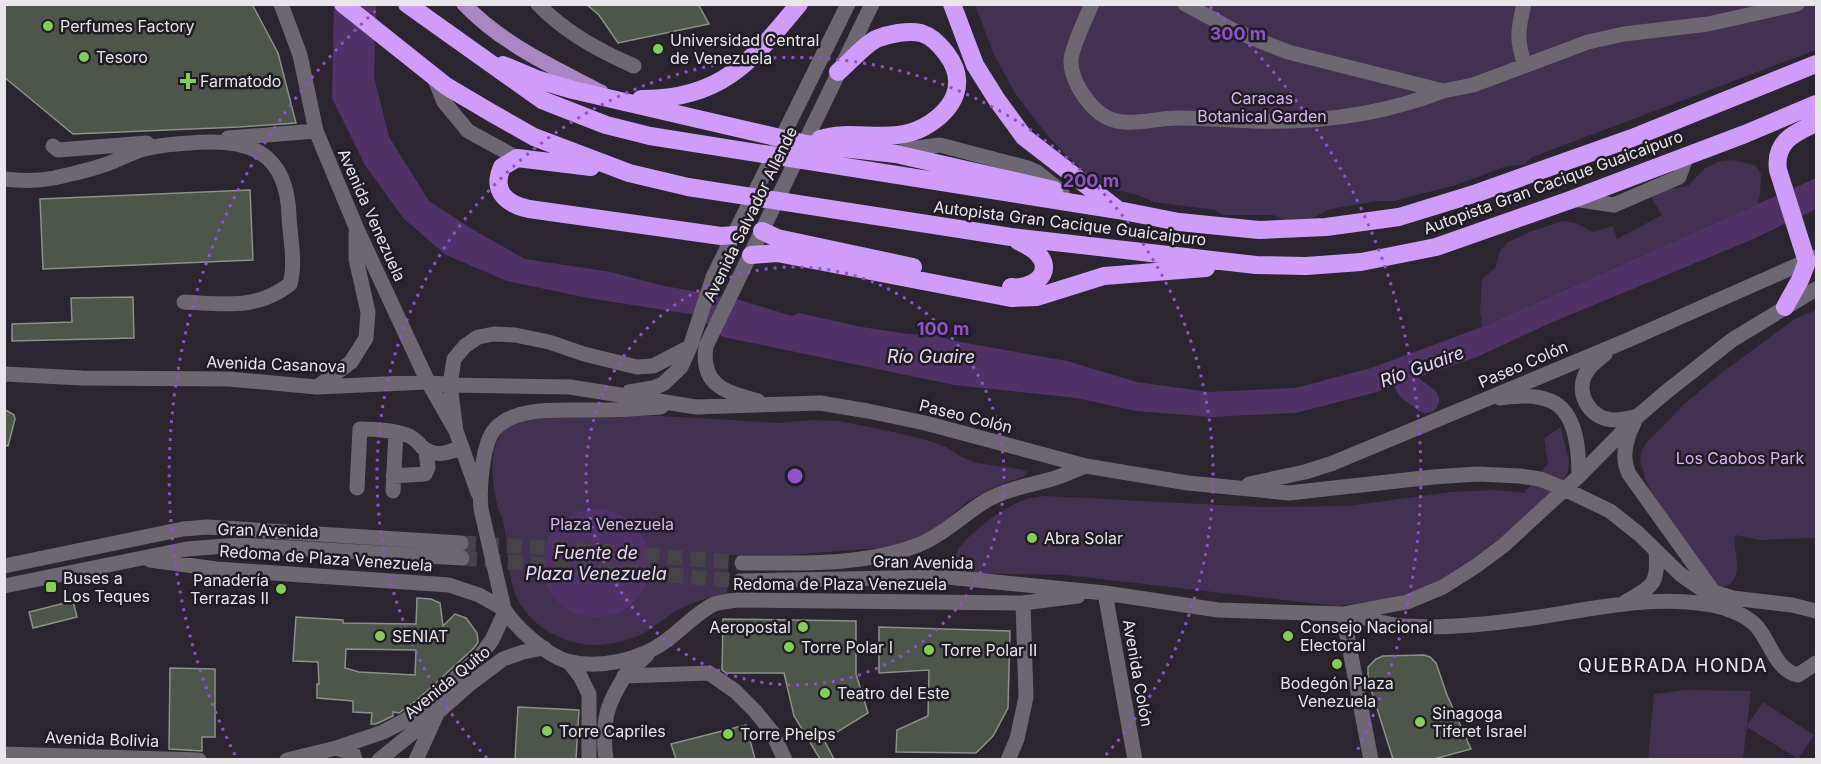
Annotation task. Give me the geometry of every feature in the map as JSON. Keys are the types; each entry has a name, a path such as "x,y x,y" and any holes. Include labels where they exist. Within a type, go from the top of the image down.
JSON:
{"highway":[{"name":"Autopista Gran Cacique Guaicaipuro","path":"343,4 446,86 534,137 629,173 688,187 1011,237 1256,265 1295,266 1360,262 1432,248 1573,200 1745,134 1816,104"},
{"path":"614,99 658,99 682,95 703,90 726,80 744,67 799,4"},
{"path":"952,4 975,65 1024,137 1118,210"},
{"path":"962,4 967,24 983,62 1030,132 1058,164"},
{"name":"Autopista Gran Cacique Guaicaipuro","path":"411,8 542,100 606,125 650,136 1118,210 1179,222 1259,230 1326,227 1399,217 1477,193 1632,138 1816,64"},
{"path":"806,144 826,137 848,135 889,137 908,134 947,109 957,90 957,73 954,63 933,39 922,33 899,33 875,40 838,74"},
{"path":"469,49 539,80 573,90 806,144 896,154 1062,192 1118,210"},
{"path":"1785,307 1800,280 1809,255 1778,170 1778,155 1786,140 1793,134 1816,123"},
{"path":"629,173 548,160 517,158 502,167 498,183 504,197 510,203 518,206 721,236 735,235"},
{"path":"762,231 777,238 1008,287 1032,286 1043,273 1041,257 1037,252 1011,237"},
{"path":"751,255 777,253 1011,298 1037,297 1117,274 1256,265"}],"main road":[{"path":"464,4 478,19 531,55 614,99"}],"street":[{"name":"Avenida Venezuela","path":"281,4 300,55 316,131 356,227 428,382 456,431"},
{"path":"538,4 561,26 605,54 634,66"},
{"name":"Avenida Salvador Allende","path":"690,347 713,277 848,4"},
{"name":"Avenida Salvador Allende","path":"772,406 713,383 704,365 705,346 872,4"},
{"path":"1092,4 1071,60 1077,86 1090,105 1114,121 1137,122 1168,118 1256,121 1353,115 1411,103 1443,90 1473,85 1588,42 1624,34 1708,24 1797,4"},
{"path":"1185,4 1235,31 1288,52 1443,90"},
{"path":"1524,4 1518,46 1525,65"},
{"path":"433,75 444,102 468,131 517,158"},
{"path":"53,146 58,150 316,131"},
{"path":"4,178 20,181 52,178 106,164 141,150 164,145 228,142 261,153 275,164 286,186 292,265 291,284 279,293 256,302 184,302"},
{"path":"317,387 351,362 366,339 369,321 356,259 356,227"},
{"name":"Paseo Colón","path":"1238,487 1305,472 1333,463 1628,340 1809,255"},
{"path":"1342,614 1407,602 1443,586 1476,566 1503,546 1579,476 1638,416 1732,340 1816,289"},
{"name":"Redoma de Plaza Venezuela","path":"480,497 456,431 450,385 454,359 459,350 478,337 494,334 515,335 549,342 584,354 637,367 653,366 690,347"},
{"path":"1628,340 1588,369 1583,380 1582,394 1586,404 1596,415 1614,420 1638,416"},
{"name":"Avenida Casanova","path":"617,394 663,384 681,367 690,347"},
{"name":"Avenida Casanova","path":"4,374 82,378 229,379 317,387 428,382 450,385 570,387 682,406"},
{"path":"1488,398 1527,396 1552,401 1567,417 1573,430 1579,458 1579,476"},
{"name":"Paseo Colón","path":"682,406 772,406 820,403 925,423 1086,466 1188,483 1288,493 1477,474 1540,479 1610,511 1639,534 1690,582 1715,594 1792,605 1816,611"},
{"name":"Redoma de Plaza Venezuela","path":"682,406 612,410 546,410 518,415 495,429 488,440 480,497 481,509 505,610 520,630 544,648 569,662 597,664 637,657 656,647 716,603 737,600 1023,603 1105,593"},
{"path":"1638,416 1625,446 1625,466 1715,594"},
{"path":"357,488 360,429 376,429 410,436 426,451 438,454 449,453 462,447"},
{"path":"396,432 393,484 425,474 428,468 426,451"},
{"name":"Gran Avenida","path":"742,563 840,561 894,552 920,544 988,500 1017,488 1053,479 1086,466"},
{"name":"Gran Avenida","path":"4,566 172,531 207,527 462,550 239,545 187,549 4,586"},
{"path":"1621,605 1648,589 1653,583 1657,566 1656,550"},
{"name":"Redoma de Plaza Venezuela","path":"141,558 216,569 449,585 479,596 505,610"},
{"name":"Gran Avenida","path":"740,581 947,578 1105,593"},
{"path":"1105,593 1218,610 1342,614 1403,626 1467,626 1621,605 1683,601 1720,608 1745,617 1757,626 1784,669 1791,674 1798,675 1816,663"},
{"name":"Avenida Colón","path":"1105,593 1135,759"},
{"path":"1008,759 1017,739 1026,696 1023,603"},
{"path":"287,759 336,748 383,732 422,709 481,655 492,640 505,610"},
{"path":"1342,614 1371,759"},
{"path":"624,676 656,647"},
{"name":"Avenida Quito","path":"379,759 503,659 544,648"},
{"path":"606,759 603,739 604,721 611,701 637,657"},
{"path":"569,662 580,676 589,694 589,759"},
{"path":"624,676 710,673 735,691 755,711 772,732 785,759"},
{"path":"416,759 437,713"},
{"path":"336,748 352,753 355,759"},
{"name":"Avenida Bolivia","path":"4,754 199,759"}],"green space":[{"name":"Caracas Botanical Garden","path":"975,5 1816,5 1816,50 1530,158 1526,164 1504,167 1456,185 1394,201 1378,201 1330,209 1311,219 1287,221 1273,215 1223,215 1215,210 1153,202 1138,195 1108,188 1095,180 1072,161 1047,135 1015,93 994,55"},
{"path":"1733,160 1755,165 1761,174 1758,204 1482,327 1480,312 1482,279 1495,268 1500,251 1508,242 1563,221 1576,223 1593,232 1613,226 1617,239 1662,215 1651,197 1667,190 1688,186 1704,169 1721,161"},
{"name":"Los Caobos Park","path":"1816,310 1816,538 1760,540 1735,535 1736,573 1729,585 1718,588 1657,505 1646,481 1640,460 1641,452 1646,443 1683,405 1725,370 1795,319"},
{"name":"Plaza Venezuela","path":"535,416 661,416 779,423 813,420 840,421 930,441 977,463 1028,472 1025,476 996,486 968,501 928,537 893,547 788,555 729,555 727,593 682,608 646,632 621,641 598,645 570,641 557,636 533,620 524,610 512,584 503,522 495,495 492,465 499,437 514,423"},
{"path":"1561,427 1569,461 1568,472 1560,485 1525,519 1462,569 1418,591 1385,600 1336,606 1065,575 968,573 957,567 955,558 959,548 980,527 1003,510 1019,502 1042,496 1260,507 1347,506 1451,492 1495,490 1524,493 1548,463 1544,438"},
{"path":"1686,690 1751,691 1747,725 1763,702 1814,735 1798,759 1747,727 1743,759 1648,759 1654,694"}],"water":[{"name":"Río Guaire","path":"334,5 376,5 374,77 389,137 429,201 525,259 611,272 660,285 740,300 792,316 799,313 862,327 908,334 935,335 955,341 1067,361 1137,382 1209,392 1295,388 1371,368 1482,327 1816,178 1816,209 1751,240 1548,324 1477,357 1374,393 1295,413 1211,417 1136,411 1076,398 954,385 723,337 696,315 588,298 507,281 446,255 404,219 365,165 332,98"},
{"name":"Fuente de Plaza Venezuela","path":"596,509 617,513 634,525 646,542 650,563 646,584 634,601 617,613 596,617 575,613 558,601 546,584 542,563 546,542 558,525 575,513"}],"building":[{"path":"4,4 252,4 278,53 296,123 73,134 4,77"},
{"path":"586,4 698,4 709,24 618,43 599,15"},
{"path":"250,190 253,260 43,269 40,199"},
{"path":"133,297 134,338 12,341 12,324 72,322 71,298"},
{"path":"4,409 14,415 15,419 8,446 4,445"},
{"path":"417,598 431,599 440,603 443,626 455,614 466,618 477,633 478,642 416,701 399,713 393,712 393,716 376,724 371,724 372,713 353,712 353,701 317,698 318,662 293,661 296,617 343,620 343,623 416,624","holes":["346,649 416,650 415,675 359,672 345,668"]},
{"path":"73,601 77,617 33,628 29,612"},
{"name":"Torre Polar I","path":"723,619 856,621 856,674 868,713 824,740 834,759 820,759 794,716 784,673 726,673 722,670"},
{"path":"879,627 1010,631 1008,708 993,736 976,753 896,752 897,730 928,716 929,670 879,673"},
{"name":"Sinagoga Tiferet Israel","path":"1424,655 1436,663 1447,695 1471,749 1434,759 1393,759 1368,680 1368,667 1383,656"},
{"path":"170,668 215,669 215,737 202,737 202,751 169,749"},
{"name":"Torre Capriles","path":"518,707 579,710 576,759 515,759"},
{"name":"Torre Phelps","path":"746,725 755,759 676,759 671,744"}],"waterway":[{"path":"1405,380 1410,388 1426,400"}],"tunnel":[{"path":"461,543 588,550 742,563"},
{"path":"462,558 740,581"}],"place":[{"name":"Perfumes Factory","path":"48,26"},
{"name":"Universidad Central de Venezuela","path":"658,49"},
{"name":"Tesoro","path":"84,57"},
{"name":"Farmatodo","path":"188,81"},
{"name":"Abra Solar","path":"1032,538"},
{"name":"Buses a Los Teques","path":"51,587"},
{"name":"Panadería Terrazas II","path":"281,589"},
{"name":"Aeropostal","path":"803,627"},
{"name":"SENIAT","path":"380,636"},
{"name":"Consejo Nacional Electoral","path":"1288,636"},
{"name":"Torre Polar I","path":"789,647"},
{"name":"Torre Polar II","path":"929,650"},
{"name":"Bodegón Plaza Venezuela","path":"1337,664"},
{"name":"Teatro del Este","path":"825,693"},
{"name":"Sinagoga Tiferet Israel","path":"1420,722"},
{"name":"Torre Capriles","path":"547,731"},
{"name":"Torre Phelps","path":"728,734"}],"district":[{"name":"QUEBRADA HONDA","path":"1673,666"}]}
